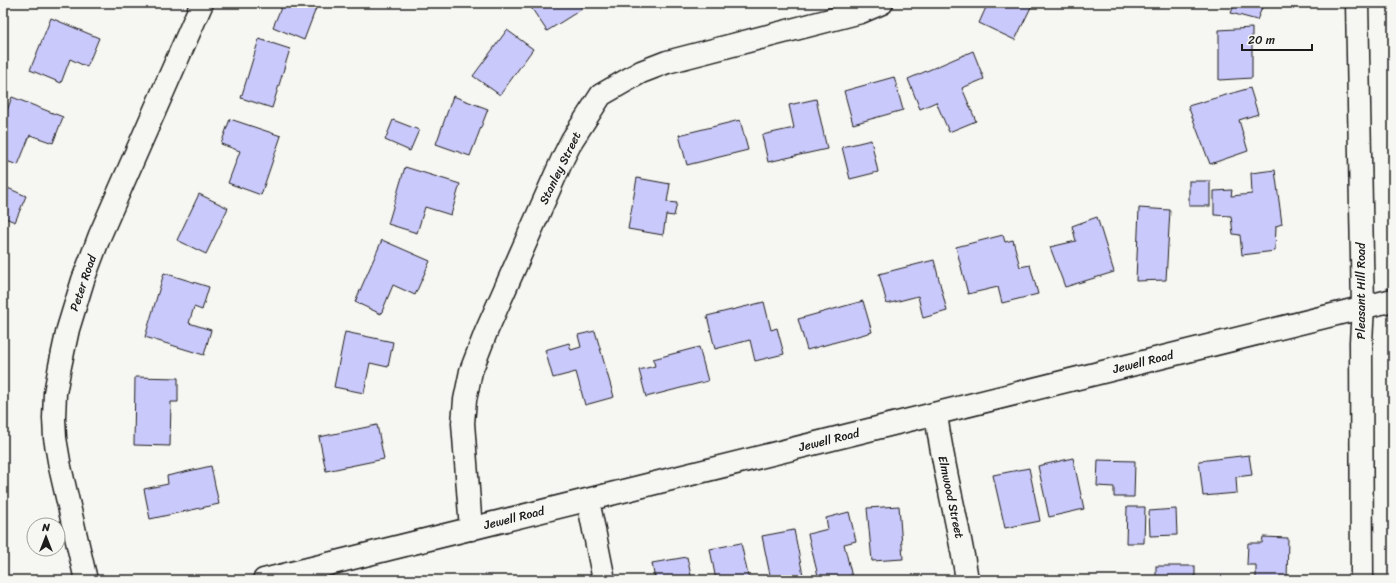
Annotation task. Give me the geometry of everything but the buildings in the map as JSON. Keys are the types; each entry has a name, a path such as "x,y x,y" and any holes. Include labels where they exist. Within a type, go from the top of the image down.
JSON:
{"street":[{"name":"Peter Road","path":"86,580 60,467 55,438 55,393 60,366 68,329 81,287 100,235 202,3"},
{"name":"Stanley Street","path":"471,529 463,423 465,400 471,371 486,332 563,158 572,140 602,95 641,72 667,62 861,12 882,3"},
{"name":"Pleasant Hill Road","path":"1357,3 1363,307 1361,342 1362,580"},
{"name":"Jewell Road","path":"264,580 1393,300"},
{"name":"Elmwood Street","path":"936,414 939,440 962,547 967,580"},
{"path":"588,500 604,580"}]}
